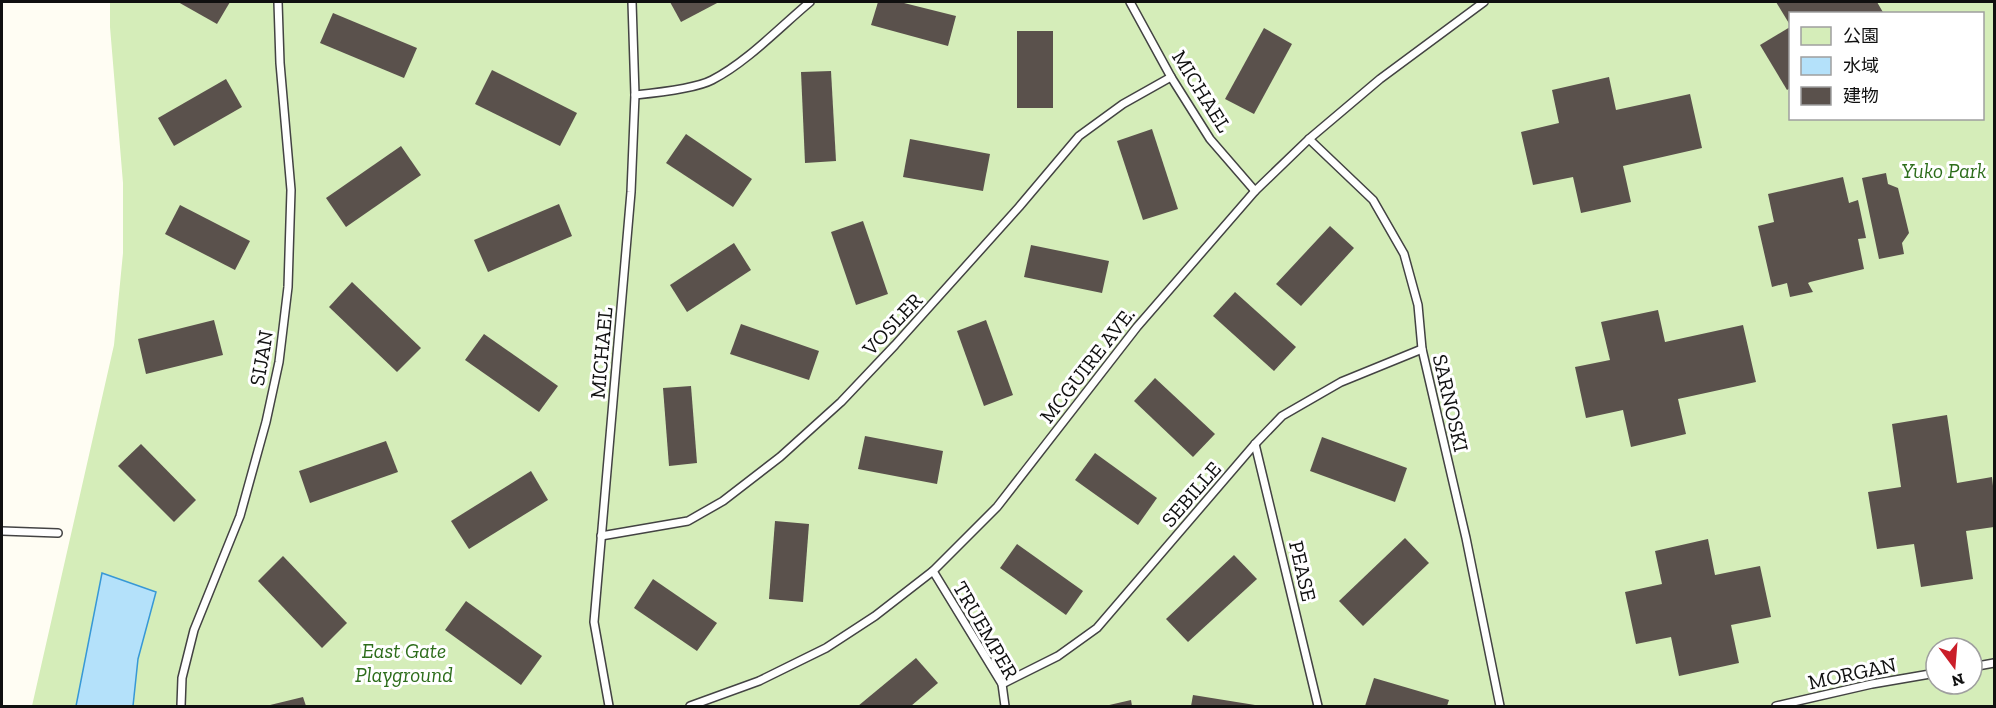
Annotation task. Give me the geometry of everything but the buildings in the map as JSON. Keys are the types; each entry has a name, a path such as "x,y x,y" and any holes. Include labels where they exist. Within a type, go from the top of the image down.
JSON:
{"lane":[{"name":"SIJAN","path":"181,706 182,678 194,630 240,516 266,422 279,362 288,287 291,190 280,63 278,2"},
{"name":"MICHAEL","path":"609,706 594,622 632,192 635,95 632,2"},
{"path":"635,95 663,92 710,81 739,62 810,2"},
{"name":"MICHAEL","path":"1130,2 1210,139 1255,191"},
{"name":"MCGUIRE AVE.","path":"690,706 759,681 826,648 875,616 933,571 997,507 1137,327 1255,191 1309,139 1380,79 1484,2"},
{"name":"VOSLER","path":"601,536 688,521 723,501 780,457 841,402 895,345 1006,222 1079,136 1123,104 1172,77"},
{"name":"SARNOSKI","path":"1309,139 1373,200 1404,254 1418,305 1422,349 1466,538 1500,706"},
{"name":"SEBILLE","path":"1002,684 1058,656 1097,628 1255,444 1282,416 1341,382 1422,349"},
{"name":"PEASE","path":"1255,444 1318,706"},
{"path":"2,531 58,533"},
{"name":"TRUEMPER","path":"933,571 1002,684 1005,706"},
{"name":"MORGAN","path":"1776,706 1872,684 1924,675"}],"green space":[{"path":"110,2 1994,2 1994,706 32,706 114,345 123,253 123,183"}],"water":[{"path":"102,573 156,592 138,659 133,706 76,706"}],"park label":[{"name":"Yuko Park","path":"1944,170"},
{"name":"East Gate Playground","path":"404,662"}]}
